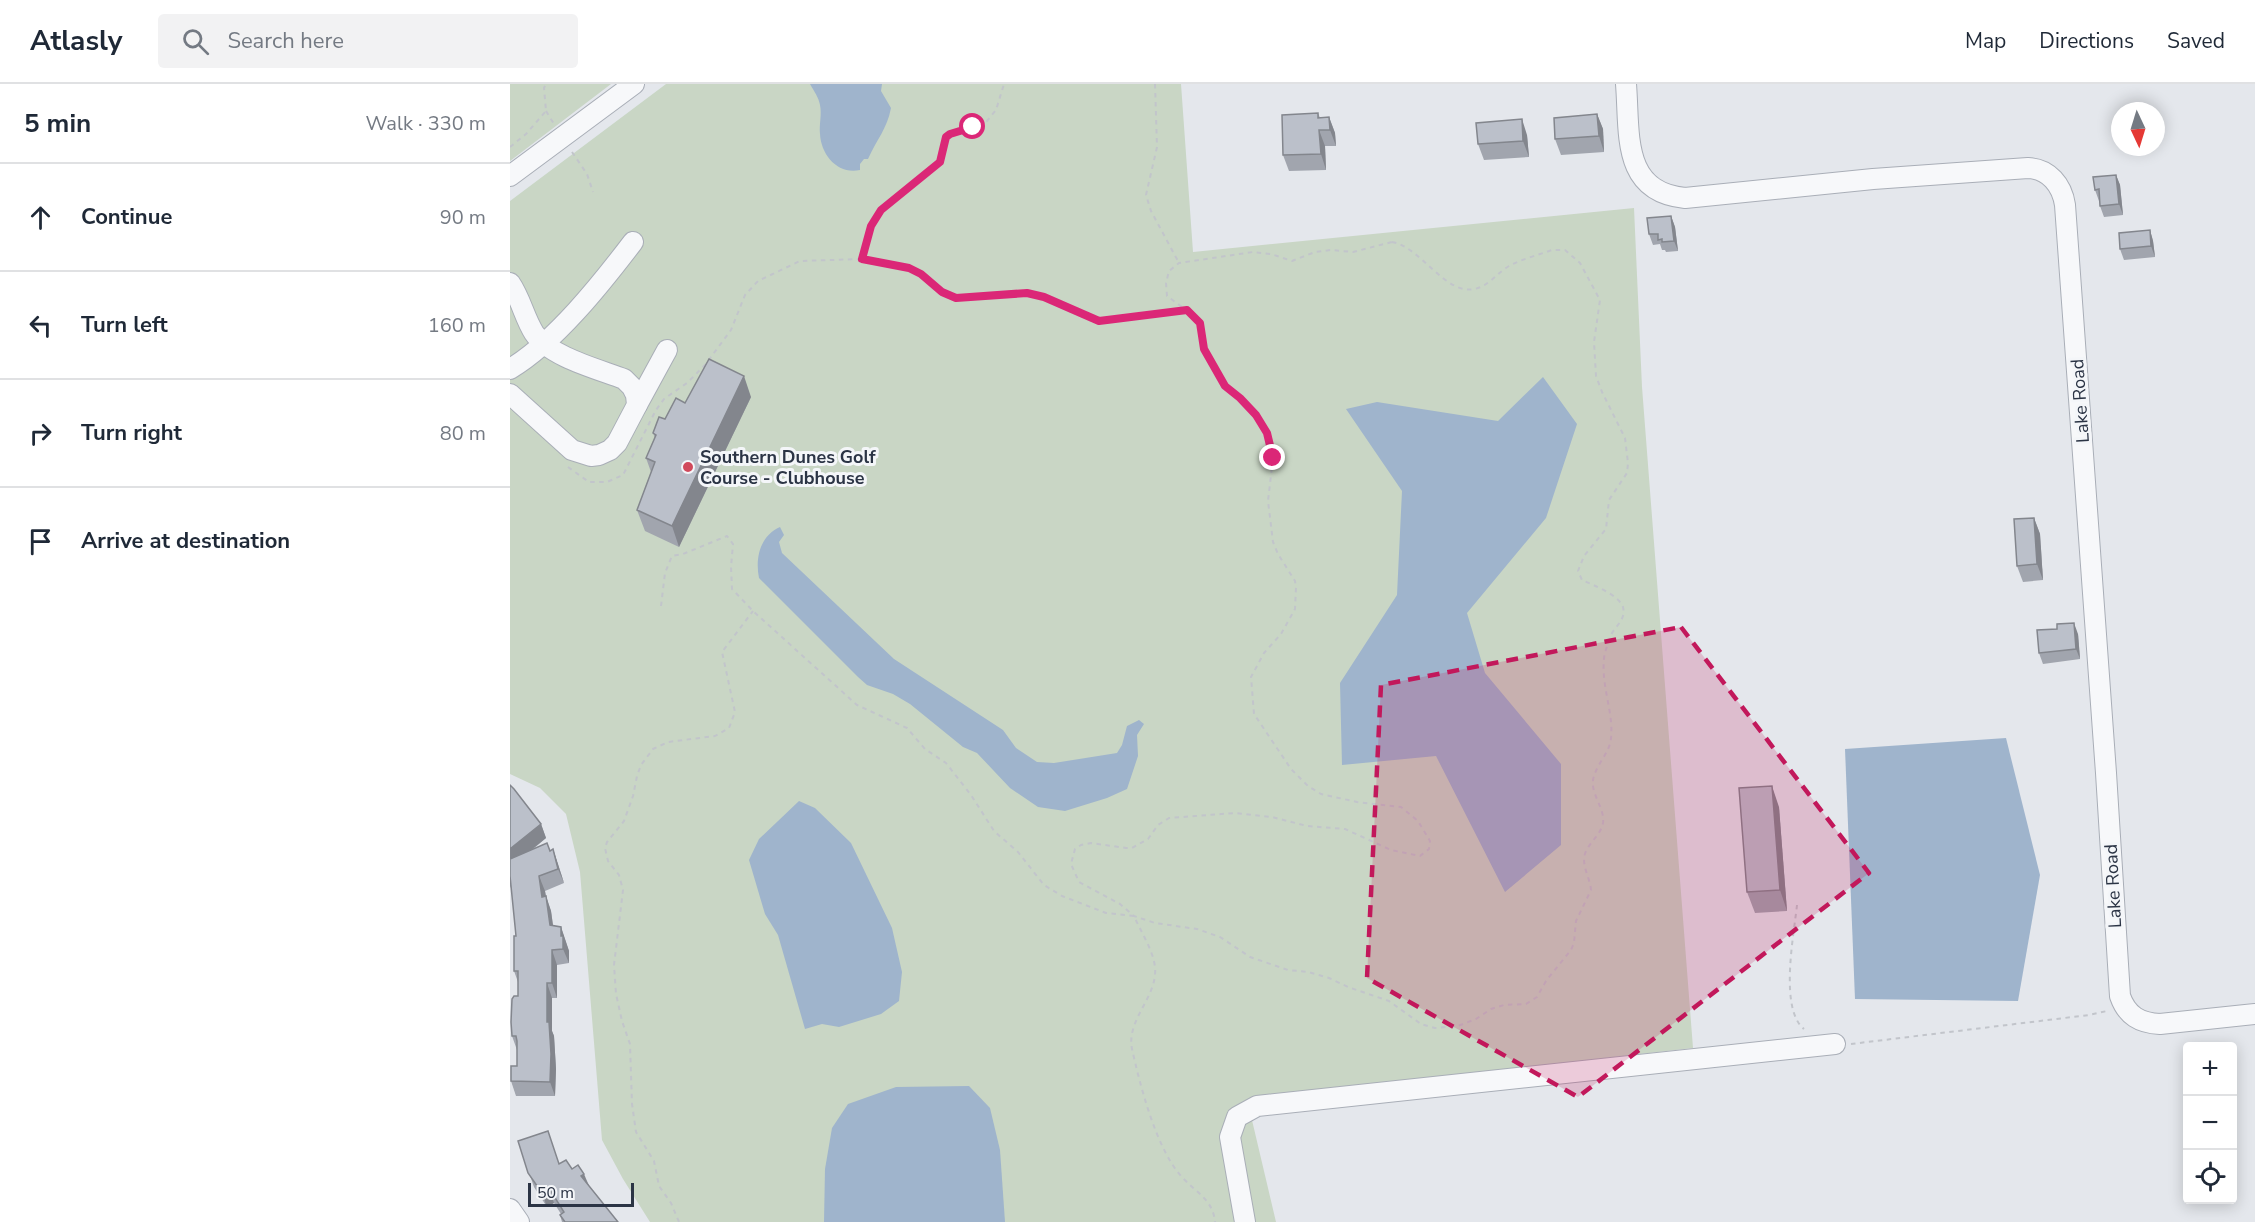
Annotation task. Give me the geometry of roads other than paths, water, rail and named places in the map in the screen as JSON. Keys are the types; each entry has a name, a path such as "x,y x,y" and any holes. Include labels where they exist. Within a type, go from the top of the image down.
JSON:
{"street":[{"path":"510,176 634,84"},
{"name":"Lake Road","path":"1626,84 1631,148 1636,167 1653,188 1671,197 1685,198 1873,179 2028,168 2046,173 2056,182 2062,192 2065,205 2093,577 2119,990 2124,1006 2137,1020 2160,1024 2255,1014"},
{"path":"510,369 544,344 609,273 633,242"},
{"path":"510,283 519,297 536,336 544,344 555,352 624,379 632,387 637,405"},
{"path":"510,394 572,450 591,456 610,450 617,443 667,350"},
{"path":"1245,1222 1230,1137 1238,1117 1257,1106 1835,1044"},
{"path":"510,1209 519,1222"}],"water":[{"path":"810,84 882,84 881,91 891,108 884,128 868,159 864,159 860,164 860,170 845,169 832,162 827,156 821,142 819,102"},
{"path":"1543,377 1577,424 1546,518 1467,613 1485,673 1561,764 1561,845 1505,892 1436,756 1342,765 1340,683 1397,595 1402,491 1346,409 1377,402 1498,421"},
{"path":"780,527 784,535 779,542 782,553 894,659 1003,730 1016,748 1037,762 1054,763 1117,753 1122,745 1127,726 1139,720 1144,724 1137,735 1138,756 1127,789 1065,811 1038,807 1010,788 977,753 963,747 910,704 893,694 867,685 759,578 760,548 768,536"},
{"path":"2006,738 2040,875 2018,1001 1855,999 1845,749"},
{"path":"799,801 815,808 851,843 892,928 902,972 899,1001 881,1014 839,1027 822,1024 805,1029 778,935 765,914 749,860 759,839"},
{"path":"969,1086 990,1108 1000,1150 1005,1222 824,1222 825,1169 832,1128 848,1104 896,1087"}],"place":[{"name":"Southern Dunes Golf Course - Clubhouse","path":"688,467"}]}
